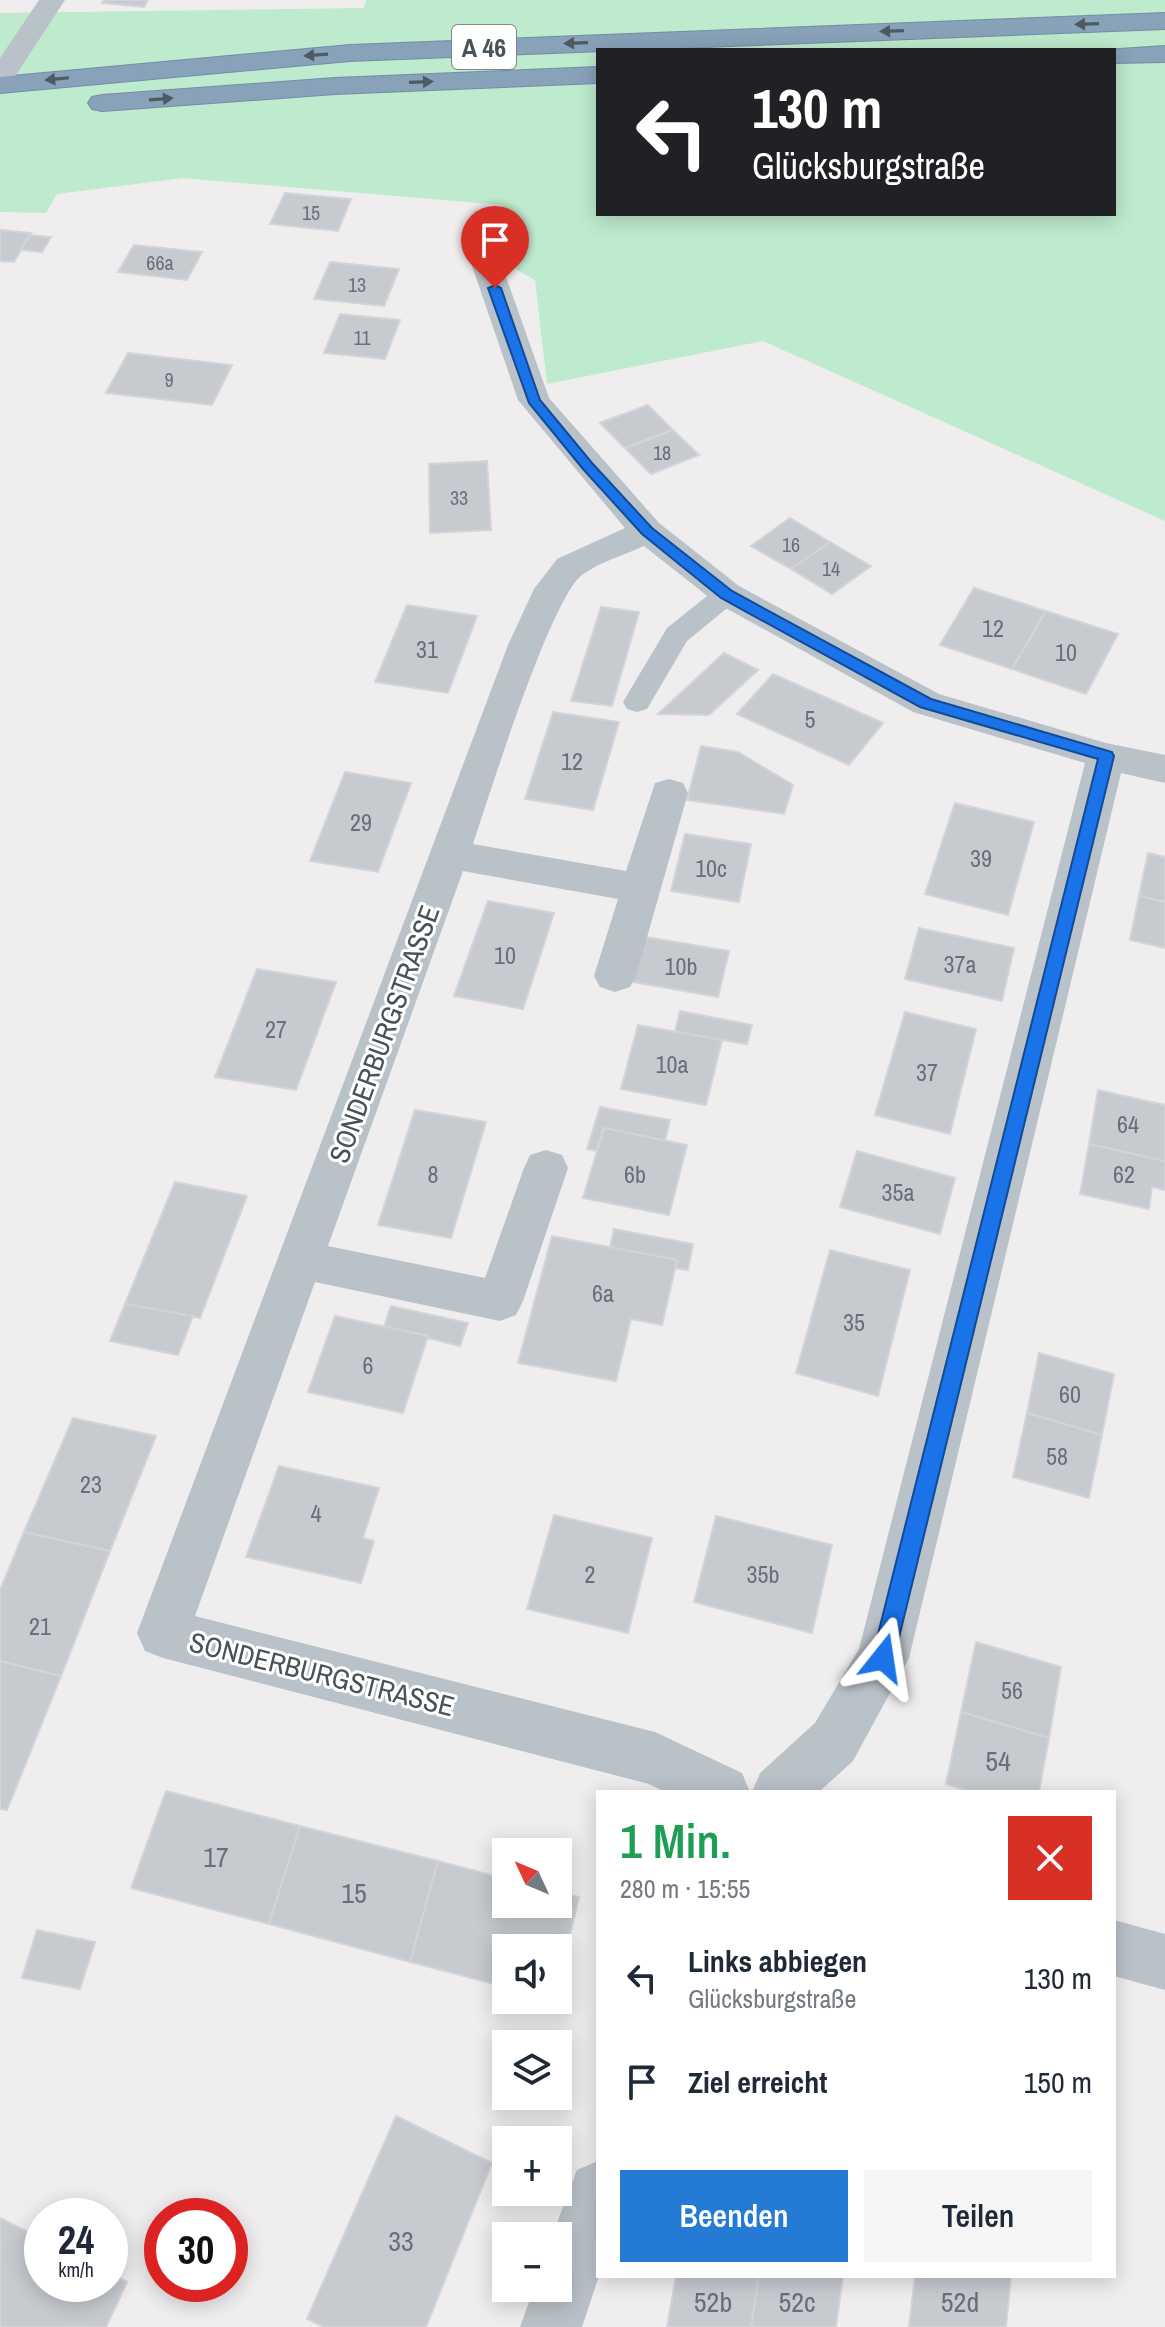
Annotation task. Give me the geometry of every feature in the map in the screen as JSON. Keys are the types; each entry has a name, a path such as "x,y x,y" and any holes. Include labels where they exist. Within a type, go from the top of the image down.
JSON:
{"highway":[{"name":"A 46","path":"0,85 350,53 1165,21"},
{"path":"1116,55 1165,54"},
{"name":"A 46","path":"77,105 335,86 596,75"}],"street":[{"path":"0,78 47,7"},
{"path":"485,260 534,400 647,531 727,594 926,703 1106,756 1165,769"},
{"name":"SONDERBURGSTRASSE","path":"647,531 569,567 552,589 526,645 163,1633 655,1759 719,1790"},
{"path":"781,1790 834,1742 883,1658 1106,756"},
{"path":"615,976 669,793"},
{"path":"450,854 642,889"},
{"path":"302,1260 500,1301 546,1168"},
{"path":"1116,1949 1165,1962"},
{"path":"551,2327 596,2197"}],"lane":[{"path":"637,702 677,635 727,594"}],"green space":[{"path":"366,0 1165,0 1165,521 763,341 547,384 535,280 482,250 503,205 183,178 57,194 46,213 0,212 0,13 364,8"}],"building":[{"path":"104,0 148,0 144,7 102,3"},
{"path":"285,193 351,199 338,231 270,224"},
{"path":"0,230 31,233 14,262 0,261"},
{"path":"30,235 51,237 42,252 21,250"},
{"path":"134,245 202,252 187,280 118,272"},
{"path":"330,262 399,269 384,306 314,299"},
{"path":"340,314 400,320 385,359 324,353"},
{"path":"128,353 232,365 212,405 106,393"},
{"path":"648,405 673,430 625,448 600,423"},
{"path":"673,430 699,455 651,474 625,448"},
{"path":"487,461 491,530 430,533 429,464"},
{"path":"790,518 830,542 791,569 751,546"},
{"path":"830,542 871,566 832,594 791,569"},
{"path":"974,588 1046,611 1012,669 940,645"},
{"path":"407,605 477,616 448,693 375,682"},
{"path":"601,607 639,612 612,706 571,701"},
{"path":"1046,611 1118,634 1086,694 1012,669"},
{"path":"724,653 758,670 709,715 658,714"},
{"path":"773,674 883,723 849,765 737,714"},
{"path":"553,712 619,722 593,810 525,799"},
{"path":"701,746 738,752 793,785 784,814 687,800"},
{"path":"345,772 411,783 378,872 310,861"},
{"path":"955,803 1034,822 1008,915 925,894"},
{"path":"685,834 751,844 739,902 671,891"},
{"path":"1148,853 1165,857 1165,902 1139,896"},
{"path":"1139,896 1165,902 1165,948 1130,940"},
{"path":"488,901 554,913 523,1009 454,996"},
{"path":"919,928 1014,948 1002,1001 905,979"},
{"path":"646,937 729,951 718,997 633,982"},
{"path":"257,969 336,982 296,1090 215,1077"},
{"path":"680,1011 752,1025 747,1044 675,1032"},
{"path":"905,1012 976,1029 950,1134 875,1115"},
{"path":"638,1025 722,1040 706,1105 621,1089"},
{"path":"1098,1090 1165,1105 1165,1161 1089,1144"},
{"path":"600,1107 670,1120 665,1141 604,1128 597,1151 587,1149"},
{"path":"415,1110 486,1122 451,1238 378,1225"},
{"path":"604,1128 687,1145 669,1215 583,1198"},
{"path":"1089,1144 1165,1161 1165,1190 1152,1187 1149,1209 1080,1194"},
{"path":"857,1151 955,1178 940,1234 840,1207"},
{"path":"175,1182 247,1196 200,1318 125,1304"},
{"path":"614,1229 693,1244 688,1270 675,1268 677,1260 610,1247"},
{"path":"552,1236 677,1260 662,1325 631,1319 616,1381 518,1363"},
{"path":"830,1250 910,1270 878,1396 796,1373"},
{"path":"125,1304 193,1316 178,1355 110,1341"},
{"path":"391,1306 468,1323 460,1346 384,1327"},
{"path":"335,1316 428,1336 403,1413 308,1392"},
{"path":"1039,1353 1114,1374 1102,1435 1027,1413"},
{"path":"1027,1413 1102,1435 1089,1498 1013,1477"},
{"path":"73,1418 156,1436 110,1551 24,1532"},
{"path":"279,1466 379,1488 363,1538 374,1541 361,1583 246,1557"},
{"path":"554,1515 652,1538 628,1633 527,1609"},
{"path":"716,1516 832,1545 812,1633 694,1602"},
{"path":"24,1532 110,1551 61,1676 0,1661 0,1590"},
{"path":"976,1642 1061,1667 1049,1738 961,1712"},
{"path":"0,1661 61,1676 7,1810 0,1809"},
{"path":"961,1712 1049,1738 1039,1790 966,1790 946,1784"},
{"path":"166,1791 300,1826 269,1924 131,1888"},
{"path":"300,1826 438,1861 410,1962 269,1924"},
{"path":"438,1861 492,1875 492,1918 572,1918 572,1895 579,1897 570,1934 492,1934 492,1983 410,1962"},
{"path":"37,1930 95,1942 80,1989 22,1978"},
{"path":"396,2116 492,2163 426,2327 324,2327 307,2319"},
{"path":"0,2218 24,2230 24,2302 118,2302 106,2327 0,2327"},
{"path":"676,2278 759,2278 751,2327 667,2327"},
{"path":"759,2278 843,2278 836,2327 751,2327"},
{"path":"915,2278 1011,2278 1006,2327 909,2327"}],"route":[{"path":"495,288 534,400 647,531 727,594 926,703 1106,756 883,1658"}]}
